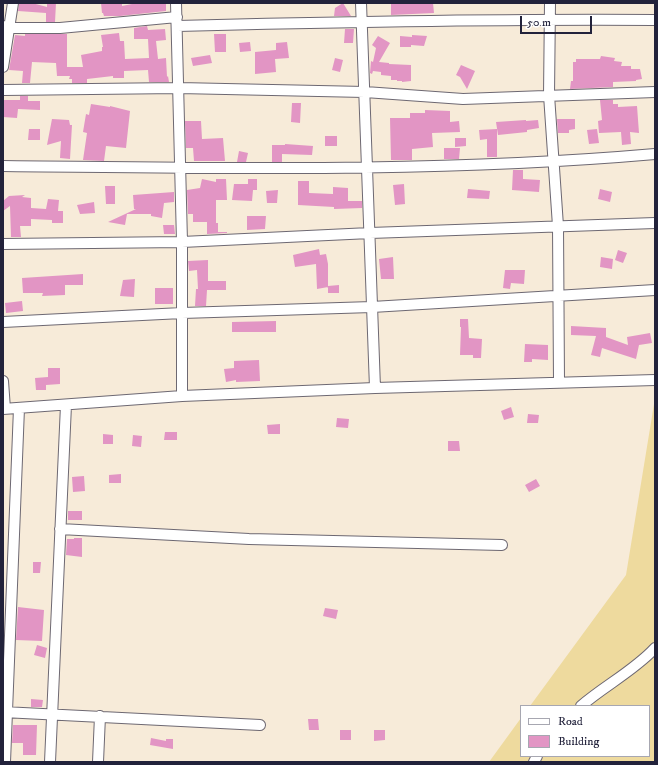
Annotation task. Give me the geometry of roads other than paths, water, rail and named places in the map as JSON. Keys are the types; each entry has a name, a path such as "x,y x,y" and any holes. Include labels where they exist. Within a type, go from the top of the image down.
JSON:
{"street":[{"path":"3,67 6,27 13,3"},
{"path":"176,3 182,242 182,396"},
{"path":"361,3 375,388"},
{"path":"550,3 549,95 558,226 559,382"},
{"path":"6,27 60,28 177,22 362,22 549,19 655,20"},
{"path":"3,90 179,88 365,92 463,99 655,92"},
{"path":"3,166 368,168 553,162 655,154"},
{"path":"3,244 182,242 370,233 655,223"},
{"path":"3,322 182,313 372,307 655,290"},
{"path":"3,382 4,409 182,396 375,388 655,380"},
{"path":"50,762 66,405"},
{"path":"5,762 5,712 20,408"},
{"path":"60,529 249,539 502,545"},
{"path":"582,705 596,693 647,657 655,648"},
{"path":"5,712 260,725"},
{"path":"98,762 100,716"}]}
